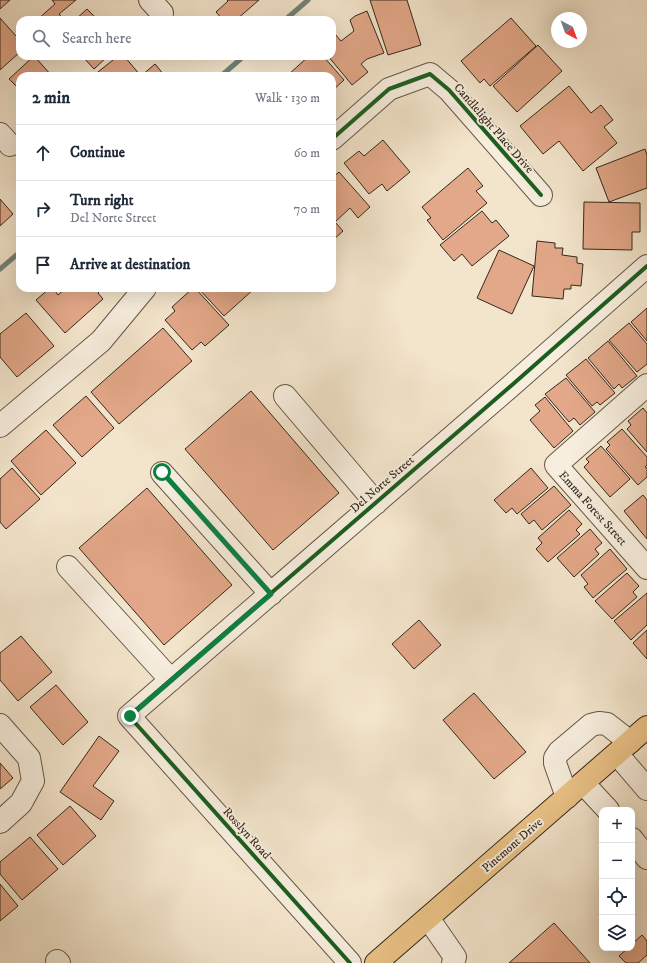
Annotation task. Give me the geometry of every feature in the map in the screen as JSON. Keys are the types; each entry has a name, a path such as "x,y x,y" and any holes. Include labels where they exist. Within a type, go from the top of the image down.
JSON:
{"main road":[{"name":"Pinemont Drive","path":"376,963 647,727"}],"street":[{"name":"Candlelight Place Drive","path":"336,135 389,89 430,74 448,90 541,195"},
{"name":"Del Norte Street","path":"130,716 647,266"},
{"path":"0,426 101,341 142,292"},
{"name":"Emma Forest Street","path":"647,385 556,465 647,568"},
{"path":"284,396 376,503"},
{"path":"162,472 271,594"},
{"path":"68,567 171,680"},
{"name":"Rosslyn Road","path":"130,716 350,963"},
{"path":"603,807 575,790 555,763 555,758 559,752 591,725 599,723 607,724 647,789"},
{"path":"0,725 29,758 33,781 22,803 0,822"},
{"path":"635,842 647,858"},
{"path":"428,918 455,956 453,963"}],"building":[{"path":"0,0 10,0 0,9"},
{"path":"52,0 76,0 59,14 61,16 42,16 55,4"},
{"path":"227,0 259,0 241,16 220,16 216,12 228,1"},
{"path":"370,0 407,0 421,45 388,55"},
{"path":"87,9 94,16 79,16"},
{"path":"367,11 384,53 367,59 361,64 368,72 352,85 331,60 336,60 336,35 341,41 354,31 350,20"},
{"path":"0,18 16,36 16,56 0,70"},
{"path":"511,18 536,46 490,86 484,79 480,83 461,61"},
{"path":"538,45 562,71 517,112 493,86"},
{"path":"30,60 38,60 48,72 17,72"},
{"path":"86,60 104,60 94,69"},
{"path":"113,60 127,60 138,72 98,72"},
{"path":"305,60 326,60 344,80 336,87 336,72 291,72"},
{"path":"155,64 162,72 146,72"},
{"path":"16,73 16,86 9,79"},
{"path":"569,86 591,113 601,105 613,120 604,127 617,143 583,171 559,141 543,154 520,126"},
{"path":"383,140 410,172 387,191 382,184 369,194 344,163 359,151 364,156"},
{"path":"645,149 647,155 647,188 609,202 596,168"},
{"path":"468,168 483,186 476,191 487,203 443,240 427,220 431,218 422,207"},
{"path":"339,172 370,207 358,218 350,208 336,221 336,175"},
{"path":"0,199 13,214 0,226"},
{"path":"584,202 640,203 640,232 632,232 632,250 583,249"},
{"path":"482,211 492,223 496,220 509,236 472,266 462,254 454,261 440,245"},
{"path":"336,223 343,231 336,237"},
{"path":"537,241 555,243 555,248 563,248 562,255 577,257 577,263 583,264 581,286 571,285 571,289 564,289 563,299 532,296"},
{"path":"499,250 534,266 512,314 477,298"},
{"path":"45,292 56,292 58,295 61,292 99,292 98,293 103,299 65,333 36,300"},
{"path":"189,292 199,292 229,325 205,346 201,342 192,350 165,320 175,311 172,307"},
{"path":"202,292 251,292 224,316"},
{"path":"647,308 647,341 631,322"},
{"path":"26,313 54,346 17,377 0,357 0,334"},
{"path":"629,323 647,344 647,364 637,372 609,340"},
{"path":"163,328 192,361 119,424 91,392"},
{"path":"608,341 637,376 622,388 619,384 614,389 588,358"},
{"path":"586,359 615,393 600,405 597,402 592,406 566,375"},
{"path":"566,378 595,412 580,425 574,418 569,422 545,394"},
{"path":"251,391 339,493 273,550 185,449"},
{"path":"86,396 114,428 82,457 53,425"},
{"path":"545,397 573,431 554,448 530,420 540,411 535,405"},
{"path":"643,408 647,413 647,452 627,429 631,425 628,421"},
{"path":"622,429 647,457 647,465 645,467 647,468 647,477 638,485 606,449 610,445 607,442"},
{"path":"46,430 76,463 41,495 11,461"},
{"path":"601,446 630,479 610,497 584,467 589,462 586,459"},
{"path":"12,468 40,499 6,529 0,522 0,479"},
{"path":"531,468 548,488 517,514 512,508 506,513 494,500"},
{"path":"554,486 571,505 542,530 534,520 529,524 521,514"},
{"path":"147,488 232,585 164,645 79,548"},
{"path":"643,495 647,500 647,539 624,511"},
{"path":"569,510 582,524 576,530 580,534 548,562 536,549 542,543 538,538"},
{"path":"590,529 602,543 595,549 599,554 574,577 557,558"},
{"path":"610,549 627,569 593,598 584,587 588,584 581,575"},
{"path":"627,573 639,586 633,592 637,597 612,619 595,601"},
{"path":"647,593 647,625 631,640 614,621"},
{"path":"419,620 441,645 414,669 392,644"},
{"path":"647,630 647,659 633,643"},
{"path":"21,636 52,672 18,701 0,680 0,653"},
{"path":"56,685 88,722 63,745 30,707"},
{"path":"474,693 526,752 494,779 443,720"},
{"path":"99,736 119,751 93,786 114,801 101,820 60,792"},
{"path":"0,763 13,778 0,789"},
{"path":"70,806 96,836 63,865 37,835"},
{"path":"30,837 58,869 22,900 0,874 0,862"},
{"path":"0,884 18,906 0,921"},
{"path":"554,923 590,963 509,963"},
{"path":"642,935 647,941 647,955 638,963 626,963 619,956 625,951 635,951 635,941"}],"waterway":[{"path":"290,16 308,0"},
{"path":"226,72 239,60"},
{"path":"0,269 16,255"}],"cycle path":[{"path":"336,135 389,89 430,74 449,90 541,195"},
{"path":"350,963 129,716 512,385 647,266"}],"route":[{"path":"130,716 271,594 162,472"}]}
